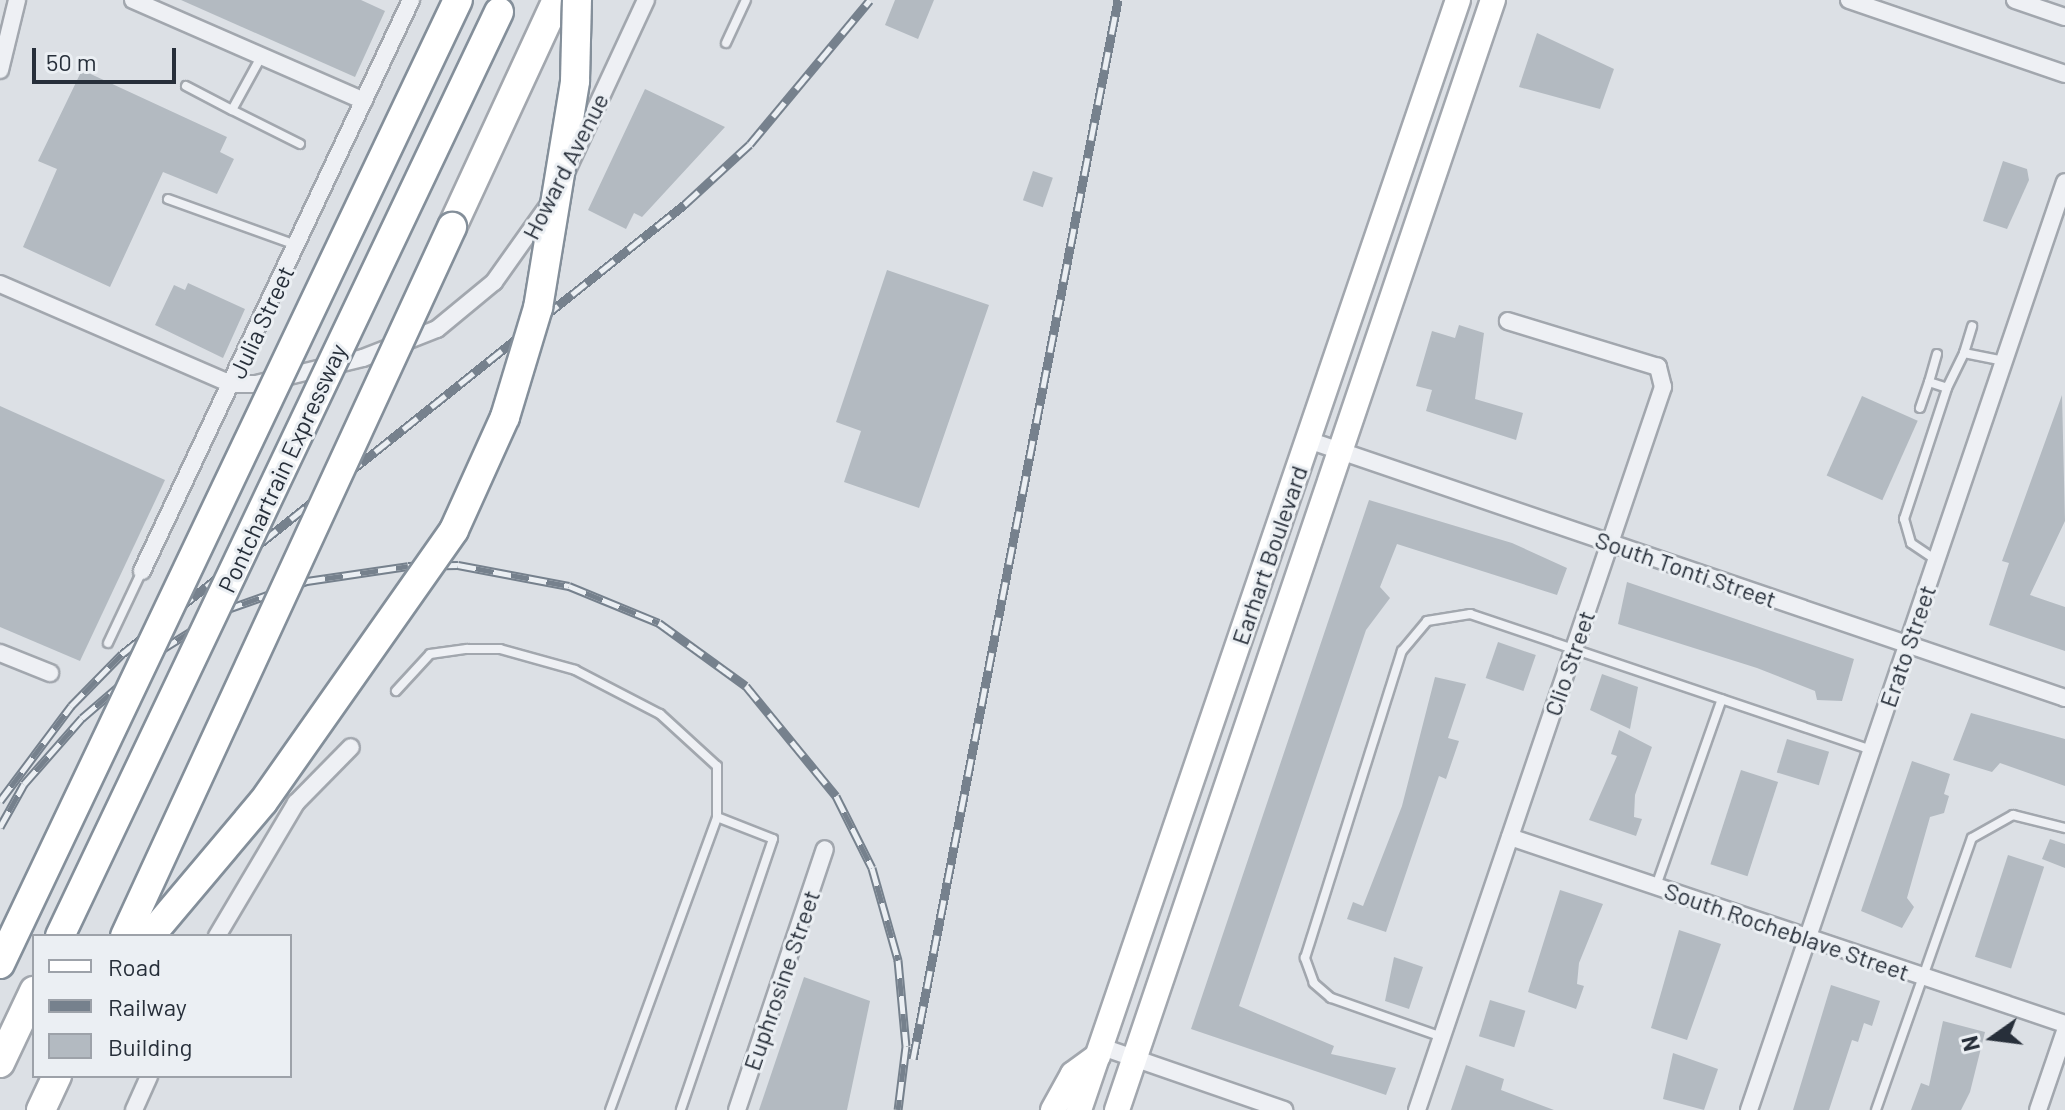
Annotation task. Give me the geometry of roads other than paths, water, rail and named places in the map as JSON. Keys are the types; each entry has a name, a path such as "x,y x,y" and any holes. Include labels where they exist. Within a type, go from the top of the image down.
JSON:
{"highway":[{"path":"0,964 458,0"},
{"path":"126,934 541,34 560,0"},
{"path":"152,934 263,802 454,530 505,417 538,308 571,110 577,0"},
{"name":"Pontchartrain Expressway","path":"61,934 501,6"},
{"path":"0,1062 32,995"},
{"path":"41,1110 56,1078"}],"main road":[{"name":"Earhart Boulevard","path":"1079,1110 1458,0"},
{"name":"Earhart Boulevard","path":"1117,1110 1493,0"},
{"path":"1407,149 1438,161"},
{"path":"1207,737 1237,749"},
{"path":"1053,1110 1073,1074 1100,1052"}],"street":[{"path":"0,70 17,0"},
{"path":"133,0 364,101"},
{"name":"Julia Street","path":"142,571 411,0"},
{"name":"Howard Avenue","path":"231,384 363,358 437,329 494,282 528,243 587,134 646,0"},
{"path":"1849,0 2065,74"},
{"path":"2015,0 2065,17"},
{"name":"Erato Street","path":"1749,1110 2065,182"},
{"path":"0,284 231,384"},
{"name":"Clio Street","path":"1417,1110 1665,374 1508,321"},
{"name":"South Tonti Street","path":"1308,440 2065,698"},
{"path":"0,653 50,673"},
{"path":"218,934 296,803 351,747"},
{"name":"South Rocheblave Street","path":"1510,837 2065,1024"},
{"name":"Euphrosine Street","path":"737,1110 825,849"},
{"path":"2038,1110 2065,1031"},
{"path":"1100,1052 1135,1059 1246,1104 1284,1110"},
{"path":"134,1110 148,1078"}],"lane":[{"path":"726,43 746,0"},
{"path":"232,110 261,56"},
{"path":"186,86 300,144"},
{"path":"168,199 297,245"},
{"path":"1936,561 1911,543 1904,519 1947,388 1964,353 1972,326"},
{"path":"1964,353 2004,361"},
{"path":"1920,408 1937,354"},
{"path":"1929,382 1947,388"},
{"name":"Julia Street","path":"108,643 142,571"},
{"path":"1442,1037 1331,998 1314,983 1305,958 1402,651 1427,621 1460,612 1872,750"},
{"path":"396,691 430,654 500,649 575,670 639,700 717,766 717,817 610,1110"},
{"path":"1655,886 1722,699"},
{"path":"1876,1110 1921,976 1978,831 2017,815 2065,828"},
{"path":"681,1110 773,839 717,817"}],"railway":[{"path":"0,801 71,706 122,654 685,204 750,144 870,0"},
{"path":"913,1059 1118,0"},
{"path":"0,827 24,784 82,718 161,650 225,610 307,581 408,566 458,565 569,586 659,623 746,686 836,796 872,868 898,960 906,1046 898,1110"}]}
